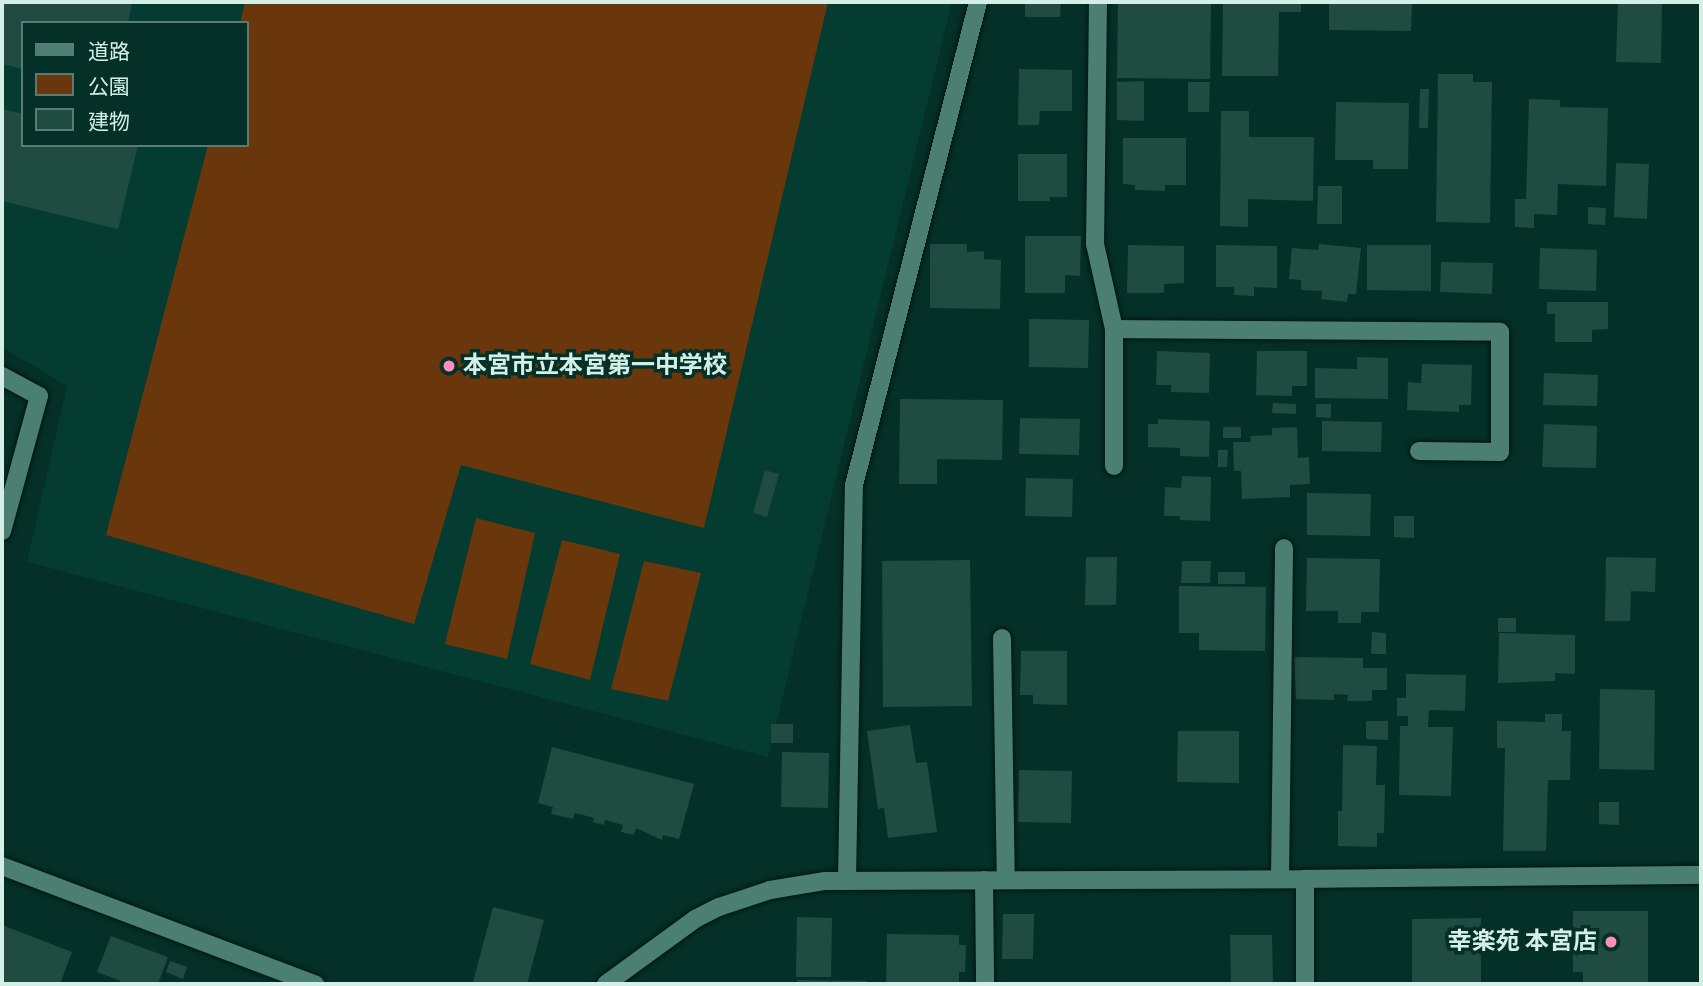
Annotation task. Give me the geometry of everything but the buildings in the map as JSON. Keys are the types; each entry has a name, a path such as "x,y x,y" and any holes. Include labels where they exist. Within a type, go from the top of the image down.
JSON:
{"street":[{"path":"847,881 854,485 978,2"},
{"path":"1098,2 1095,244 1114,328 1114,466"},
{"path":"1114,328 1500,332 1500,452 1419,451"},
{"path":"2,376 39,396 2,531"},
{"path":"1280,879 1284,548"},
{"path":"1002,638 1006,880"},
{"path":"2,866 314,984"},
{"path":"606,984 695,919 719,907 770,890 847,881 1701,875"},
{"path":"1305,879 1305,984"},
{"path":"984,880 985,984"}],"shaded area":[{"name":"本宮市立本宮第一中学校","path":"2,2 952,2 768,757 27,562 67,386 2,347"}],"green space":[{"path":"245,2 828,2 704,528 461,465 414,624 106,535 207,147 248,147 248,21 240,21"},
{"path":"476,518 535,533 507,659 445,644"},
{"path":"562,540 620,554 590,680 530,664"},
{"path":"644,561 701,573 668,701 611,689"}],"place":[{"name":"本宮市立本宮第一中学校","path":"449,366"},
{"name":"幸楽苑 本宮店","path":"1611,942"}]}
